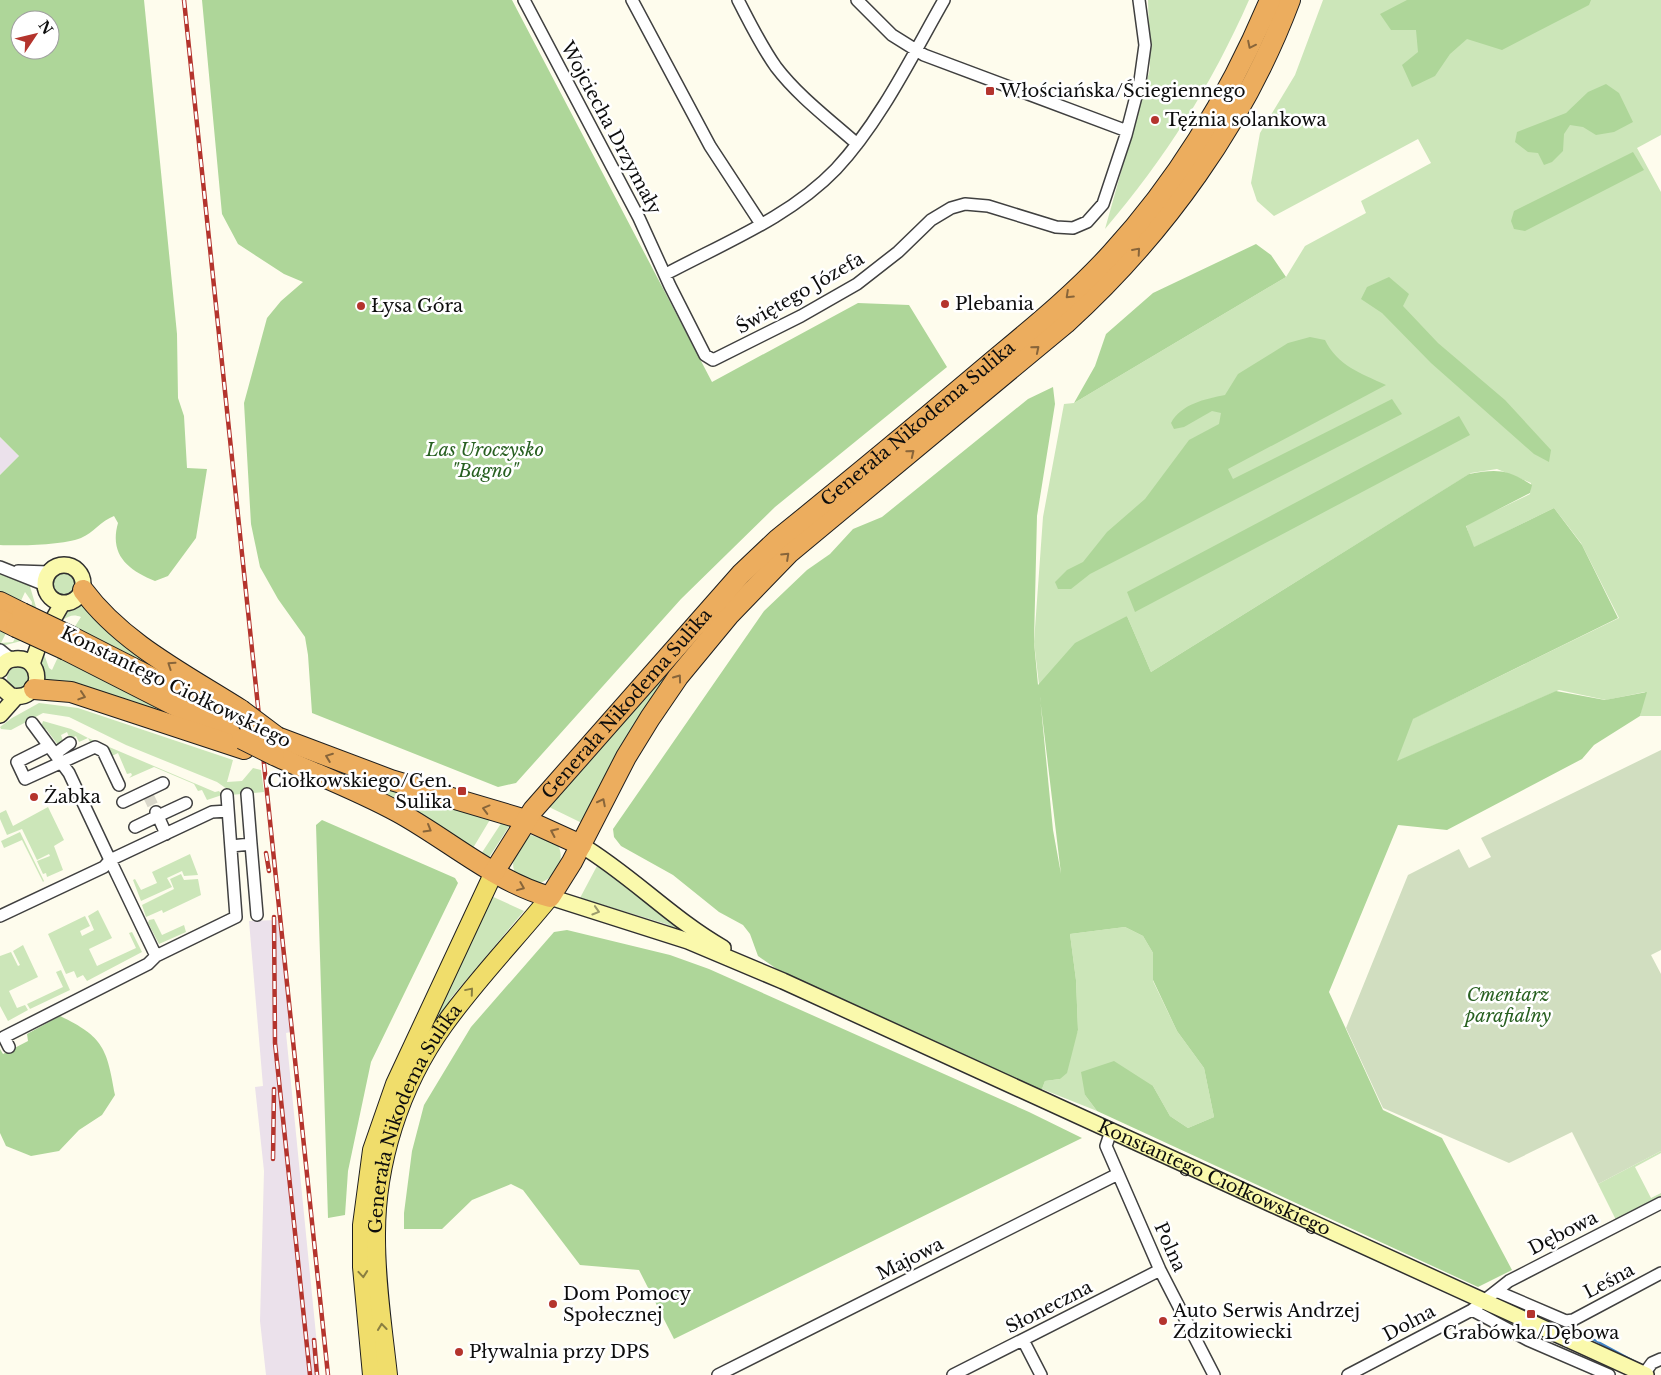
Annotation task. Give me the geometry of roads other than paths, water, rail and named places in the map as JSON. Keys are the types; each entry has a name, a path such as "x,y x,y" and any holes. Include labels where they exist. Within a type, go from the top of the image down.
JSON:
{"highway":[{"name":"Generała Nikodema Sulika","path":"494,872 526,820 741,574 778,539 1040,322 1104,261 1161,193 1209,122 1241,64 1270,0"},
{"name":"Generała Nikodema Sulika","path":"550,897 581,845 626,757 650,718 703,645 749,593 794,549 1037,348 1104,287 1174,205 1220,138 1266,54 1290,0"},
{"path":"1104,261 1094,282 1097,289 1104,287"},
{"path":"83,590 98,610 121,631 242,730"},
{"name":"Konstantego Ciołkowskiego","path":"0,602 13,620 69,644 279,747 434,833 510,882 550,897"},
{"path":"10,692 71,692 242,730"},
{"name":"Konstantego Ciołkowskiego","path":"279,747 526,820 581,845"}],"main road":[{"name":"Generała Nikodema Sulika","path":"372,1375 362,1268 362,1225 372,1150 395,1084 494,872"},
{"name":"Generała Nikodema Sulika","path":"388,1375 376,1238 384,1160 391,1135 407,1091 420,1063 439,1032 468,994 550,897"}],"street":[{"name":"Wojciecha Drzymały","path":"524,0 616,173 666,274"},
{"path":"632,0 710,146 761,224"},
{"path":"738,0 763,47 777,68 857,144"},
{"path":"857,0 883,27 915,51 954,68 1127,131 1140,81 1144,56 1144,28 1138,0"},
{"path":"666,274 761,224 807,194 836,168 857,144 915,51 944,0"},
{"name":"Świętego Józefa","path":"666,274 705,355 710,360 720,358 857,284 888,261 931,220 951,208 976,204 1056,227 1079,227 1097,214 1103,204 1127,131"},
{"path":"0,567 12,570 52,590 75,601 83,590 83,578 75,568 66,565 57,566 52,590 9,662 37,676 10,692 0,715"},
{"path":"32,724 69,773 156,956"},
{"path":"55,754 70,743"},
{"path":"55,754 95,747 99,748 103,751 119,786"},
{"path":"123,802 147,793 163,783"},
{"path":"247,794 257,915"},
{"path":"4,1038 148,964 156,956 236,917 227,795"},
{"path":"135,827 157,814 186,803"},
{"path":"0,916 104,867 110,860 212,812 228,811"},
{"path":"157,814 166,834"},
{"path":"231,846 251,844"},
{"name":"Konstantego Ciołkowskiego","path":"581,845 627,877 682,921 716,944 783,981"},
{"name":"Konstantego Ciołkowskiego","path":"550,897 688,941 783,981 1111,1131 1491,1296 1645,1375"},
{"name":"Polna","path":"1111,1131 1106,1146 1160,1270 1214,1375"},
{"name":"Majowa","path":"718,1375 1118,1174"},
{"name":"Dębowa","path":"1491,1296 1509,1281 1661,1203"},
{"name":"Słoneczna","path":"953,1375 1160,1270"},
{"name":"Leśna","path":"1491,1296 1560,1320 1573,1320 1661,1273"},
{"name":"Dolna","path":"1348,1375 1472,1310 1491,1296"},
{"path":"1472,1310 1528,1340 1609,1375"},
{"path":"1023,1340 1041,1375"},
{"path":"1645,1375 1652,1364 1661,1359"}],"waterway":[{"path":"1585,1335 1641,1365"}],"tunnel":[{"path":"148,795 156,812"}],"railway":[{"path":"184,0 328,1375"},
{"path":"266,853 269,871"},
{"path":"274,917 275,1043 310,1375"},
{"path":"273,1159 274,1089"},
{"path":"314,1340 317,1375"}],"place":[{"name":"Włościańska/Ściegiennego","path":"990,91"},
{"name":"Tężnia solankowa","path":"1155,120"},
{"name":"Plebania","path":"945,304"},
{"name":"Łysa Góra","path":"361,306"},
{"name":"Ciołkowskiego/Gen. Sulika","path":"462,791"},
{"name":"Żabka","path":"34,797"},
{"name":"Dom Pomocy Społecznej","path":"553,1304"},
{"name":"Grabówka/Dębowa","path":"1531,1314"},
{"name":"Auto Serwis Andrzej Zdzitowiecki","path":"1163,1321"},
{"name":"Pływalnia przy DPS","path":"459,1352"}],"park label":[{"name":"Las Uroczysko \"Bagno\"","path":"485,460"},
{"name":"Cmentarz parafialny","path":"1508,1005"}]}
